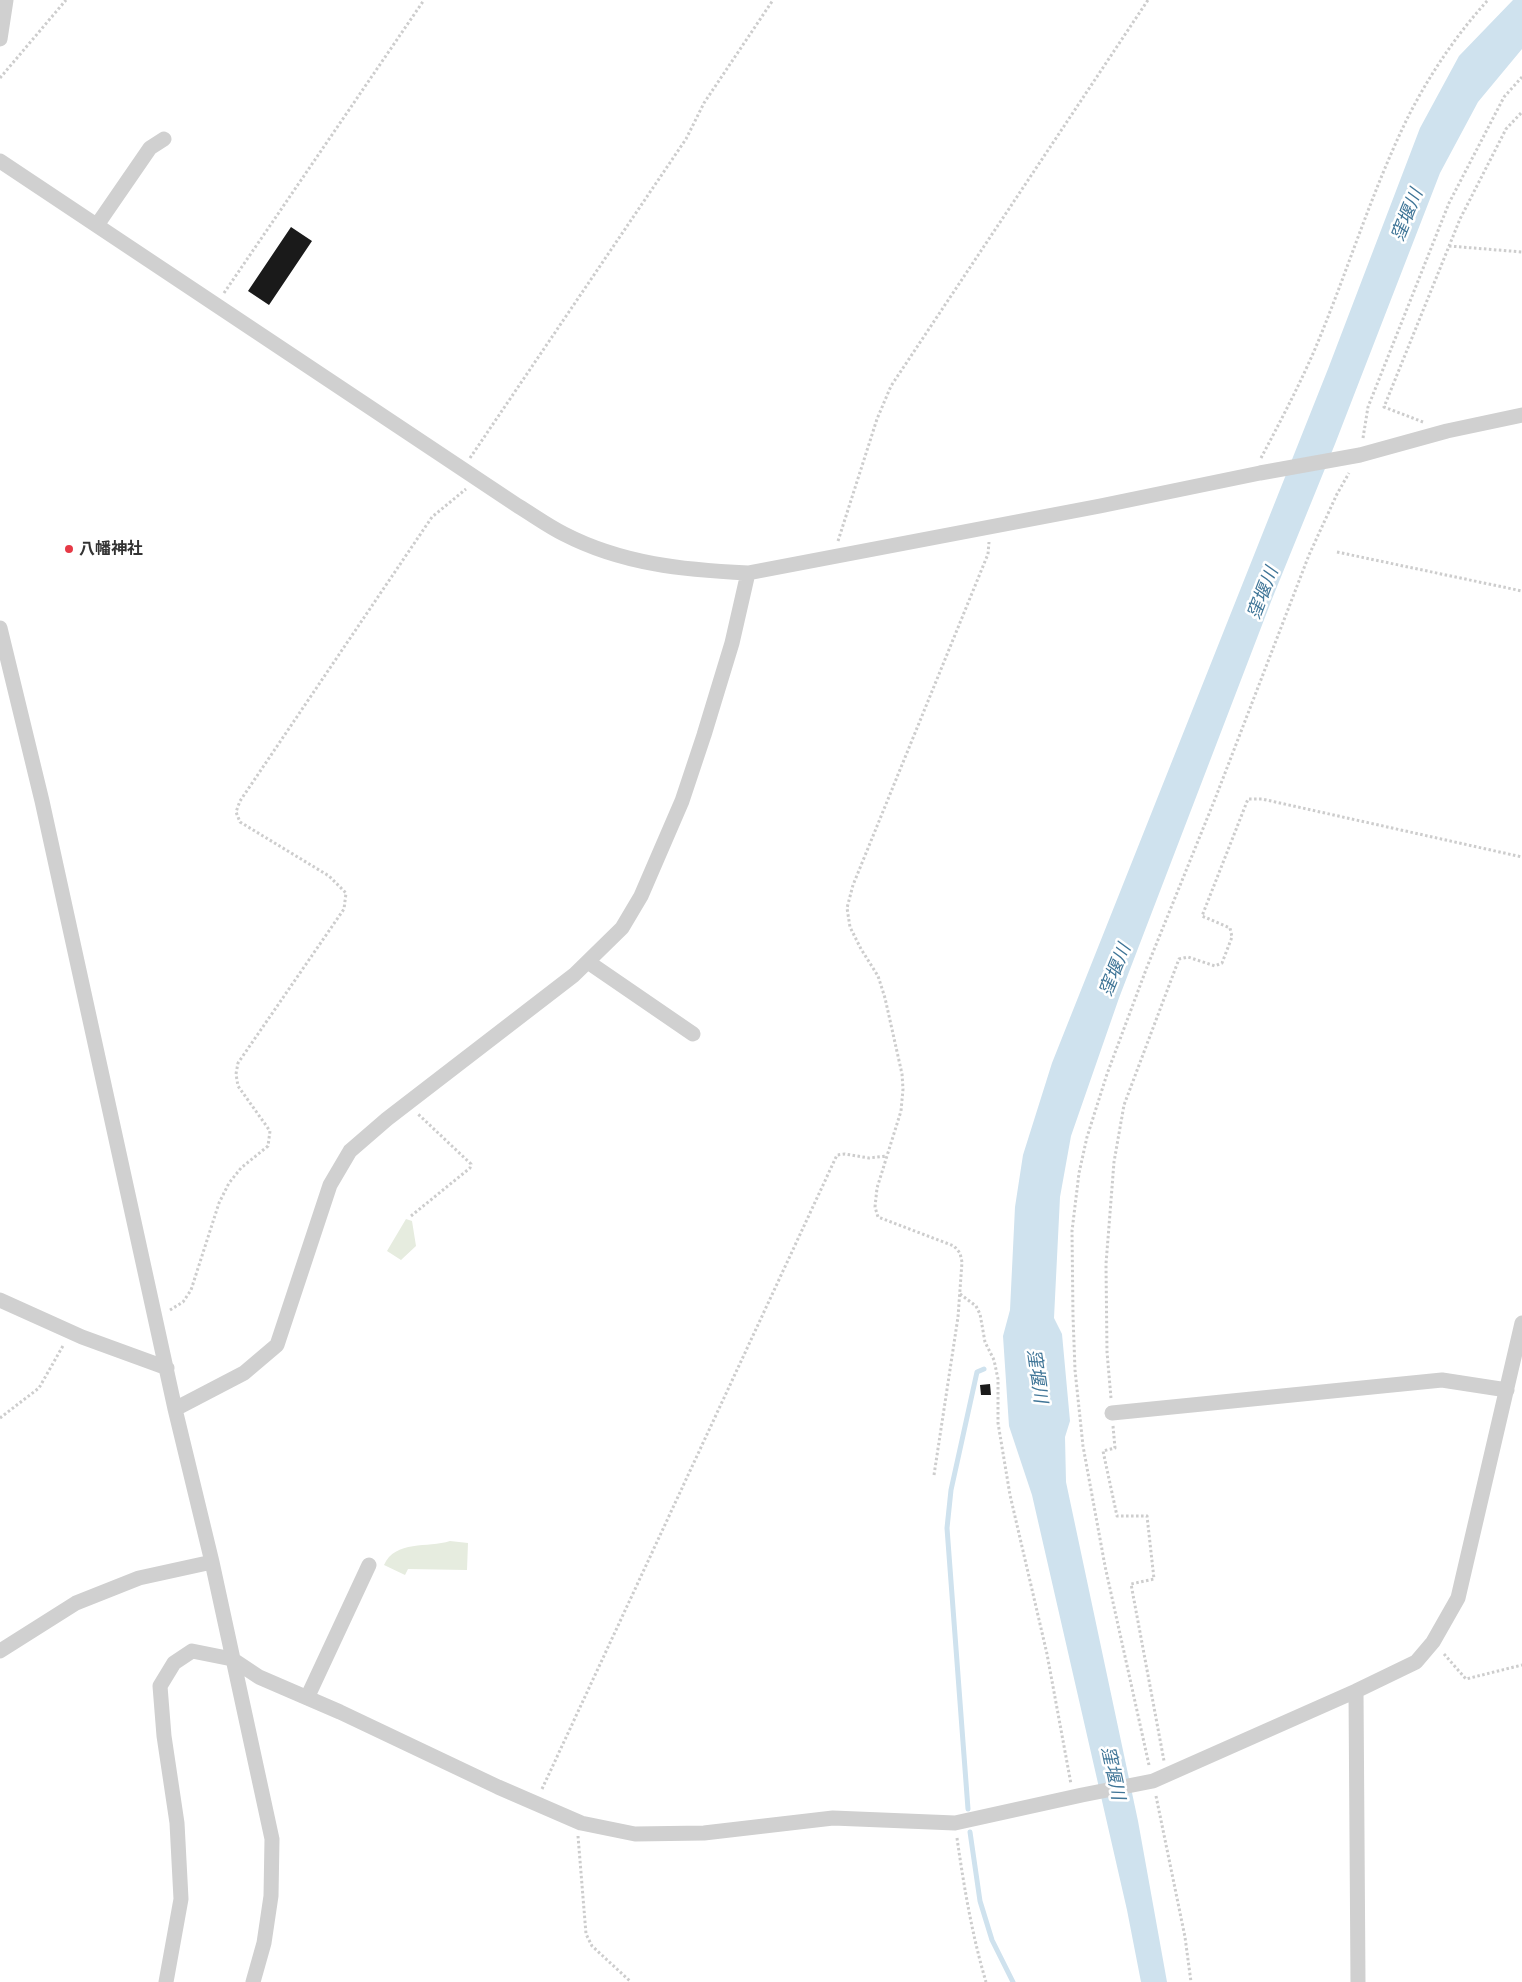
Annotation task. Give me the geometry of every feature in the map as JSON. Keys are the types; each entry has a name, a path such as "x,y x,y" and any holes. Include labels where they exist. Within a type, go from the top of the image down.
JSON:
{"street":[{"path":"0,39 6,0"},
{"path":"97,225 150,148 164,139"},
{"path":"0,161 518,506 564,534 607,552 647,564 698,571 748,573 1257,473 1360,455 1447,431 1522,415"},
{"path":"175,1409 244,1373 277,1345 330,1185 350,1151 406,1104 574,975 622,928 641,896 682,801 732,643 748,573"},
{"path":"1,636 42,801 175,1409 212,1562 272,1839 271,1896 264,1943 252,1982"},
{"path":"588,962 693,1034"},
{"path":"0,1300 71,1332 167,1368"},
{"path":"166,1982 181,1899 177,1823 164,1736 160,1686 174,1663 192,1651 232,1659 259,1677 577,1821 634,1834 704,1833 833,1818 955,1824 1160,1779 1416,1662 1433,1642 1458,1598 1522,1323"},
{"path":"1112,1413 1442,1380 1507,1390"},
{"path":"0,1651 76,1604 139,1578 212,1562"},
{"path":"307,1698 369,1565"},
{"path":"1356,1691 1358,1982"}],"path":[{"path":"0,78 66,0"},
{"path":"216,304 424,0"},
{"path":"463,468 686,139 704,102 773,0"},
{"path":"834,556 877,419 891,386 1148,0"},
{"path":"1257,473 1315,348 1376,190 1407,118 1444,55 1488,0"},
{"path":"1160,1779 1106,1566 1083,1446 1075,1370 1072,1316 1072,1231 1079,1173 1087,1137 1111,1066 1309,555 1337,494 1360,455 1368,407 1449,203 1504,97 1522,77"},
{"path":"1447,431 1384,408 1460,219 1506,129 1522,112"},
{"path":"1449,246 1522,252"},
{"path":"156,1319 184,1302 191,1290 219,1203 229,1183 241,1168 268,1146 270,1131 238,1086 236,1074 238,1063 344,909 346,893 329,876 240,822 236,812 240,801 432,517 478,478"},
{"path":"934,1475 958,1317 962,1262 960,1253 954,1246 878,1217 875,1207 877,1188 901,1110 902,1074 883,991 878,976 850,927 847,908 853,885 988,554 991,526"},
{"path":"1337,552 1522,591"},
{"path":"1191,1982 1131,1584 1154,1579 1147,1516 1117,1516 1103,1451 1115,1448 1107,1352 1106,1264 1114,1162 1124,1105 1179,959 1188,957 1215,966 1222,963 1232,937 1230,928 1202,916 1248,799 1262,799 1522,857"},
{"path":"406,1104 471,1164 470,1168 411,1216"},
{"path":"535,1803 837,1155 845,1154 869,1158 887,1156"},
{"path":"960,1294 976,1306 985,1342 994,1360 998,1379 998,1423 1010,1495 1078,1796"},
{"path":"0,1418 39,1388 71,1332"},
{"path":"1433,1642 1466,1679 1522,1665"},
{"path":"577,1821 586,1934 592,1946 632,1982"},
{"path":"955,1824 968,1909 986,1982"}],"shaded area":[{"path":"406,1219 412,1221 416,1246 401,1260 387,1251"},
{"path":"450,1541 468,1543 467,1570 408,1569 405,1575 384,1565 389,1557 404,1548"}],"water":[{"name":"窪堰川","path":"1513,0 1522,0 1522,49 1478,102 1440,173 1335,444 1272,599 1119,998 1071,1136 1060,1197 1054,1318 1062,1334 1070,1421 1065,1437 1066,1482 1138,1821 1167,1982 1141,1982 1127,1910 1032,1495 1009,1426 1003,1336 1010,1310 1015,1207 1023,1155 1052,1063 1328,369 1420,128 1459,56"}],"building":[{"path":"291,227 312,241 269,305 248,291"},
{"path":"990,1384 991,1395 981,1395 980,1385"}],"waterway":[{"path":"968,1809 947,1528 951,1490 977,1372 984,1369"},
{"path":"970,1832 980,1901 992,1940 1013,1982"}],"place":[{"name":"八幡神社","path":"69,549"}]}
